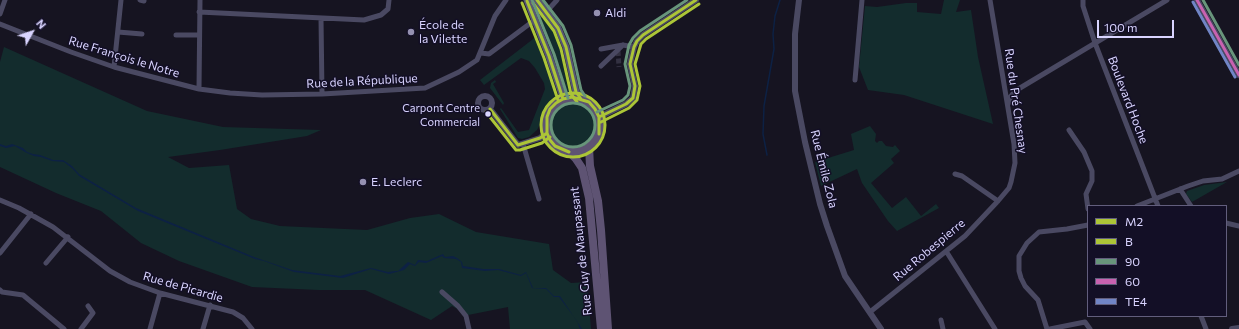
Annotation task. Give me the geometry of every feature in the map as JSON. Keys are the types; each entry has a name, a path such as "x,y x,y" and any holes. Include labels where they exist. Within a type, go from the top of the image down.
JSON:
{"main road":[{"path":"527,0 563,99"},
{"path":"537,0 558,28 566,47 576,92 581,99"},
{"path":"563,99 581,99 589,102 595,109 599,117 599,134 589,147 576,152 562,150 550,140 547,133 547,117 550,109 563,99"},
{"name":"Rue Guy de Maupassant","path":"589,147 590,166 598,201 608,329"},
{"name":"Rue Guy de Maupassant","path":"569,152 582,168 589,198 601,329"}],"street":[{"path":"0,14 5,0"},
{"path":"114,67 121,0"},
{"path":"199,89 200,0"},
{"path":"199,12 364,20 380,15 388,9 389,0"},
{"name":"Rue de la République","path":"199,89 230,93 322,94 425,88 460,72 477,60 495,16 506,0"},
{"path":"548,10 557,0"},
{"path":"599,117 626,104 633,98 635,86 630,64 634,47 643,35 696,0"},
{"name":"Rue Émile Zola","path":"798,0 795,34 795,91 805,142 820,204 845,276 881,329"},
{"path":"855,80 862,0"},
{"name":"Rue du Pré Chesnay","path":"990,0 1014,144 1015,163 1009,188 998,201"},
{"name":"Boulevard Hoche","path":"1083,0 1083,6 1095,43 1158,205"},
{"path":"1008,105 1011,96 1015,91 1167,0"},
{"path":"1197,0 1239,75"},
{"path":"321,18 322,94"},
{"path":"481,53 489,54 532,22"},
{"name":"Rue François le Notre","path":"0,24 114,67 199,89"},
{"path":"118,32 142,34"},
{"path":"176,35 199,36"},
{"path":"601,49 623,45 634,47"},
{"path":"602,66 623,45"},
{"path":"490,109 518,145 540,138 547,133"},
{"path":"1069,130 1084,152 1092,171 1092,181 1086,194 1087,205"},
{"path":"524,144 539,199"},
{"path":"1140,205 1203,181 1222,179 1239,171"},
{"path":"955,174 962,176 998,201"},
{"path":"1180,189 1190,205"},
{"name":"Rue de Picardie","path":"0,200 32,214 68,237 110,271 130,282 160,293 233,312 243,318 252,329"},
{"name":"Rue Robespierre","path":"870,312 965,236 998,201"},
{"path":"0,253 32,214"},
{"path":"1227,224 1239,226"},
{"path":"1087,225 1039,232 1027,243 1019,256 1019,271 1025,286 1038,300 1048,329 1085,322 1090,329"},
{"path":"46,263 68,237"},
{"path":"946,251 995,329"},
{"path":"0,290 23,295 64,329"},
{"path":"442,292 458,306 466,316 469,329"},
{"path":"150,329 160,293"},
{"path":"81,329 93,313 88,306"},
{"path":"203,329 210,306"},
{"path":"1201,317 1206,329"},
{"path":"941,320 943,329"},
{"path":"1232,329 1239,328"}],"green space":[{"path":"944,0 960,0 956,12 971,10 978,57 993,124 904,95 868,90 859,67 865,6 877,7 917,3 917,12 941,14"},
{"path":"545,15 559,38 572,91 566,93 539,19"},
{"path":"537,36 552,75 556,88 556,94 537,130 529,137 522,139 518,138 500,109 501,108 518,132 529,130 545,89 544,83 535,68 529,61 521,58 484,85 480,80"},
{"path":"4,47 147,111 223,127 321,130 307,136 168,157 189,168 229,165 237,209 251,219 280,226 367,230 410,218 439,214 476,232 549,244 553,270 571,283 587,282 591,329 510,329 508,307 468,315 452,306 431,320 365,290 319,290 252,287 179,261 141,243 101,211 56,193 0,167 0,62"},
{"path":"495,80 496,82 493,84 504,103 503,105 490,88 491,83"},
{"path":"569,101 577,101 586,105 592,111 596,124 592,137 586,143 577,147 569,147 560,143 554,137 550,128 550,120 554,111 560,105"},
{"path":"870,126 876,134 875,141 877,143 882,141 886,146 893,147 895,145 900,151 891,159 894,163 871,183 892,208 906,197 921,216 936,204 939,208 897,231 888,221 862,183 857,169 821,186 815,162 854,150 851,134"},
{"path":"1227,182 1192,202 1186,194 1187,191 1204,185"}],"water":[{"path":"0,144 6,146 12,144 33,154 53,160 63,160 72,166 79,174 136,208 254,257 292,270 340,276 371,268 388,272 398,271 408,262 415,265 418,260 427,261 443,254 445,257 453,256 457,258 462,262 463,266 483,269 499,269 521,275 526,272 533,288 546,288 554,296 560,296 574,317 559,297 554,297 546,289 532,288 526,273 521,276 498,270 485,271 462,268 461,262 456,259 444,258 442,256 426,263 419,262 415,266 410,264 404,270 389,274 371,269 343,278 294,272 255,259 138,211 79,176 64,162 52,161 34,156 15,146 6,148 0,146"}],"waterway":[{"path":"767,155 763,134 764,106 774,49 773,34 775,16 780,0"}],"tunnel":[{"path":"533,21 547,11"},
{"path":"618,51 619,67"}],"transit line":[{"name":"90","path":"532,0 554,54 568,98"},
{"name":"M2","path":"537,0 558,28 566,47 576,92 581,99"},
{"name":"90","path":"543,0 563,26 571,45 581,90 585,96"},
{"name":"90","path":"597,112 623,100 628,95 630,86 625,64 629,45 633,38 640,31 687,0"},
{"name":"M2","path":"599,117 626,104 633,98 635,86 630,64 637,41 643,35 696,0"},
{"name":"60","path":"1197,0 1239,75"},
{"name":"90","path":"1203,0 1239,65"},
{"name":"M2","path":"527,1 549,56 563,99"},
{"name":"TE4","path":"1193,2 1235,77"},
{"name":"B","path":"522,3 544,58 558,100"},
{"name":"B","path":"533,3 554,31 561,49 571,94 577,102"},
{"name":"B","path":"601,122 629,108 637,100 640,86 635,64 641,44 646,39 699,4"},
{"name":"B","path":"567,93 579,93 596,102 603,113 605,125 603,137 596,148 579,157 567,157 555,152 546,143 541,131 541,119 546,107 555,98 567,93"},
{"name":"M2","path":"569,152 555,146 547,133 547,117 550,109 556,103 563,99 572,97 589,102 599,117 599,134"},
{"name":"90","path":"569,103 577,103 589,109 595,121 595,125 595,129 589,141 577,147 569,147 557,141 551,129 551,121 557,109 569,103"},
{"name":"M2","path":"490,109 518,145 540,138 547,133"},
{"name":"B","path":"486,112 516,150 542,143 550,137"}],"place":[{"name":"Aldi","path":"597,13"},
{"name":"École de la Vilette","path":"411,32"},
{"name":"Carpont Centre Commercial","path":"488,114"},
{"name":"E. Leclerc","path":"363,182"}]}
